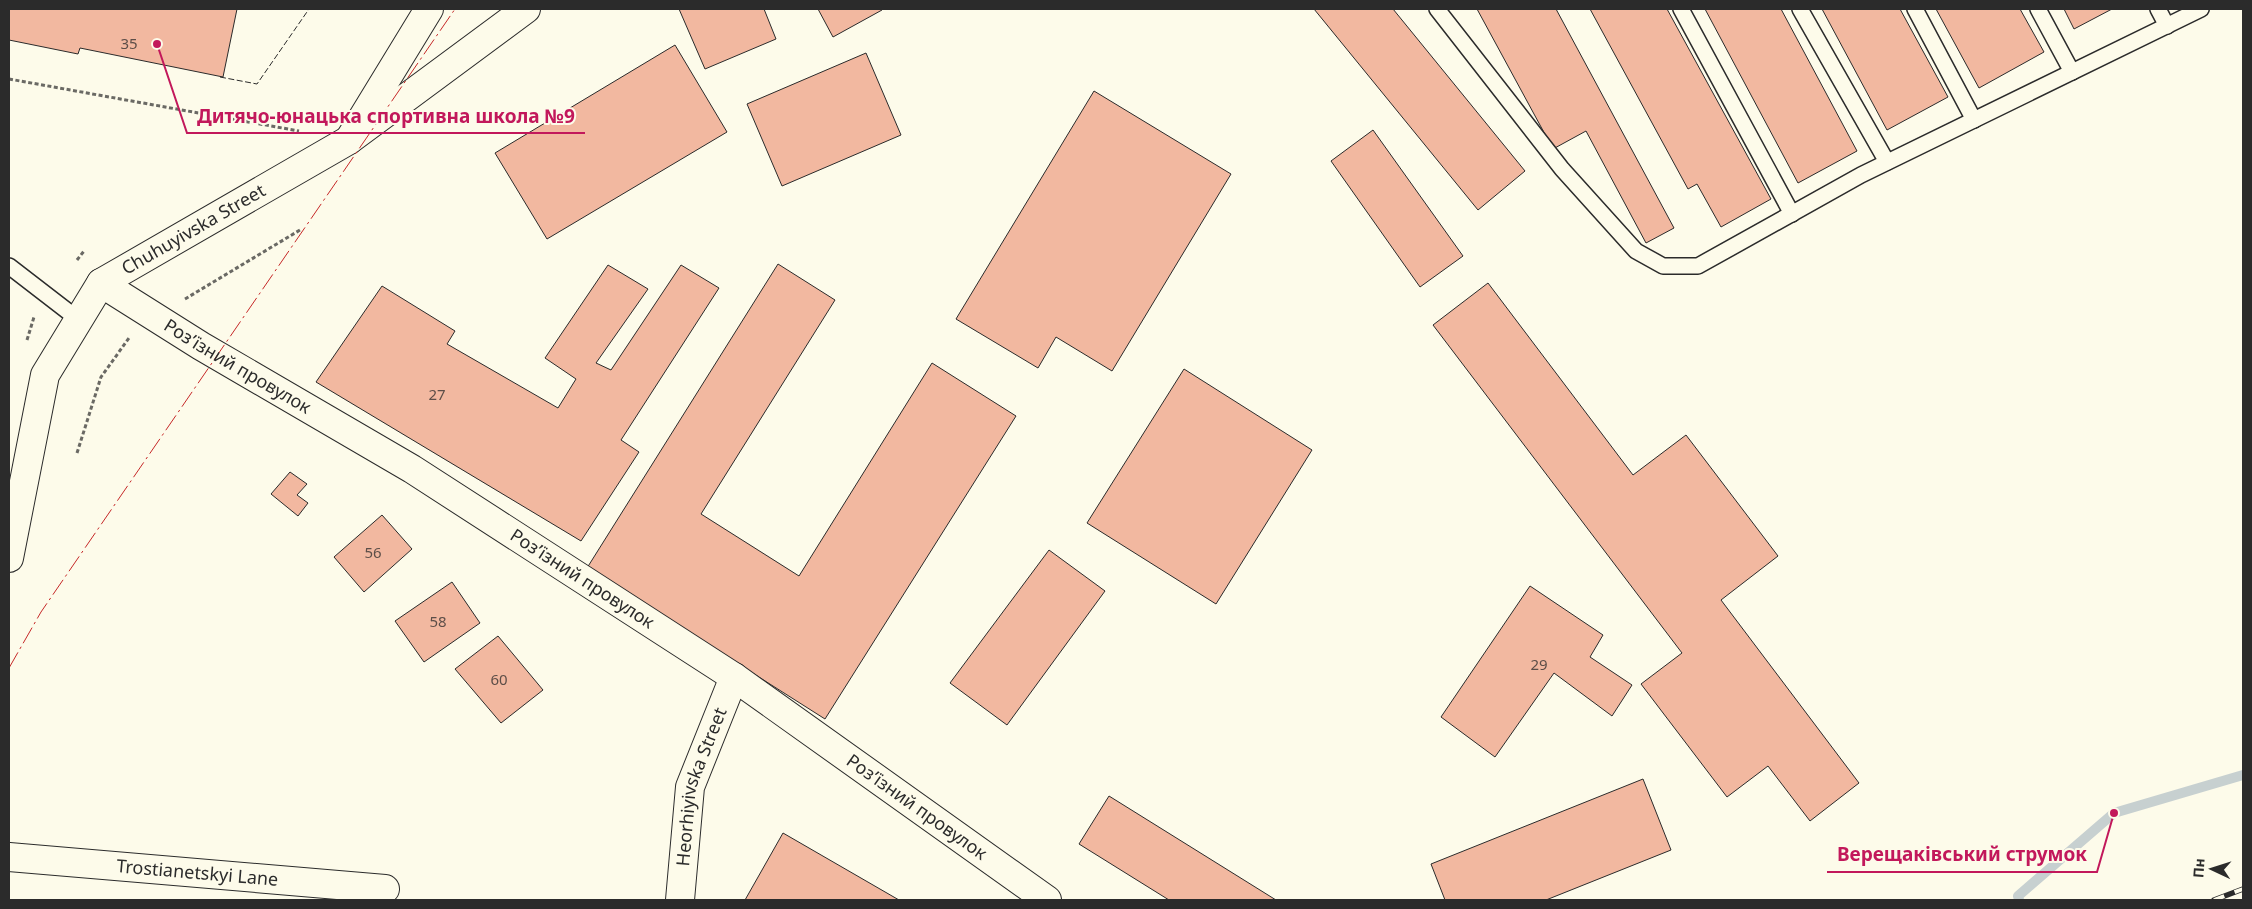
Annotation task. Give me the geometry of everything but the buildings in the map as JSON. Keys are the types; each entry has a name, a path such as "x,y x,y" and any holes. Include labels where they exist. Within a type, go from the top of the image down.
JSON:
{"street":[{"path":"349,140 429,9"},
{"name":"Chuhuyivska Street","path":"9,558 13,510 45,375 101,283 349,140 526,9"},
{"name":"Роз’їзний провулок","path":"101,283 201,346 412,468 734,677 1047,900"},
{"name":"Heorhiyivska Street","path":"680,900 690,787 734,677"},
{"name":"Trostianetskyi Lane","path":"9,857 385,889"}],"lane":[{"path":"1437,9 1562,168 1636,251 1663,266 1698,266 1887,162 2201,9"},
{"path":"1681,9 1792,214"},
{"path":"1800,9 1887,162"},
{"path":"1915,9 1974,120"},
{"path":"2038,9 2072,72"},
{"path":"2158,9 2167,26"},
{"path":"9,266 79,320"}],"path":[{"path":"9,79 300,131"}],"waterway":[{"path":"2019,900 2018,896 2114,813 2243,775"}],"railway":[{"path":"2214,900 2243,889"}],"fence":[{"path":"220,77 257,84 309,9"}],"power":[{"path":"9,668 41,612 455,9"}],"place":[{"name":"Дитячо-юнацька спортивна школа №9","path":"157,44"},
{"name":"Верещаківський струмок","path":"2114,813"}]}
